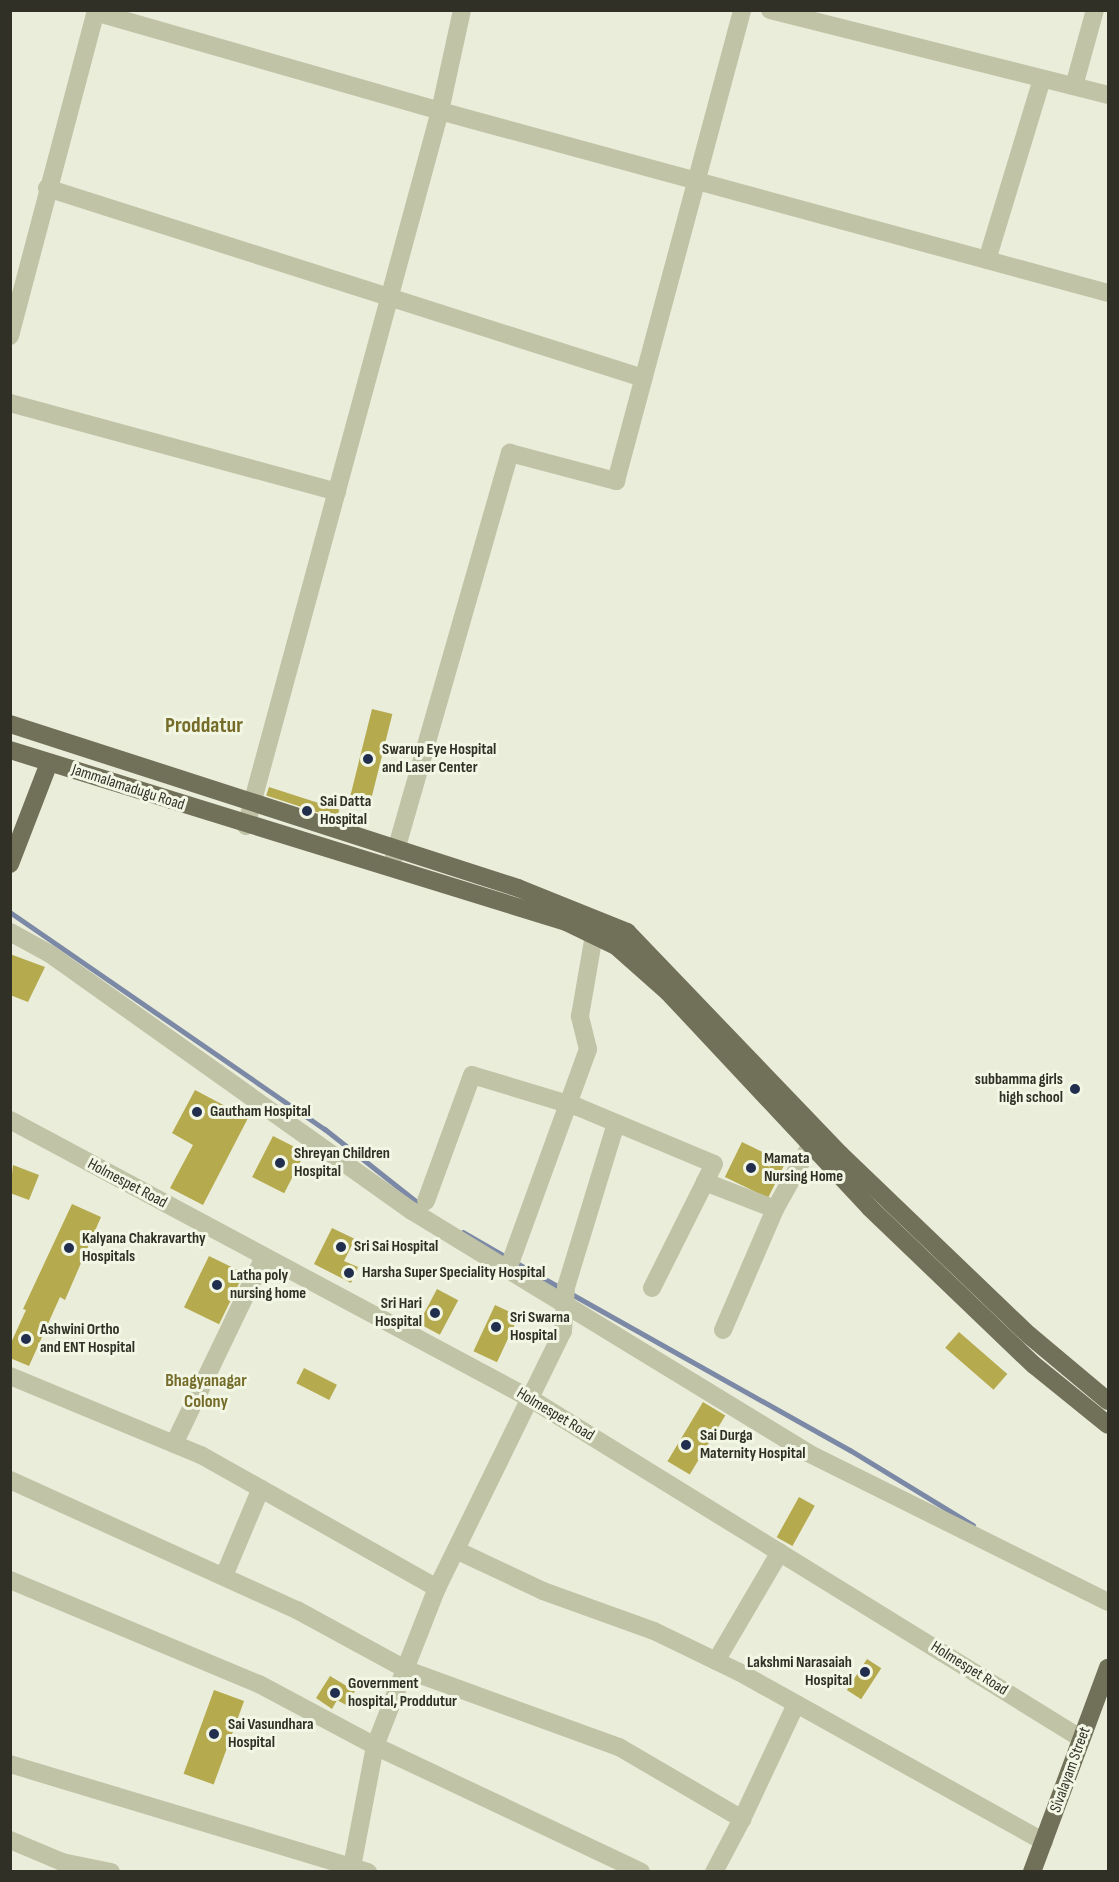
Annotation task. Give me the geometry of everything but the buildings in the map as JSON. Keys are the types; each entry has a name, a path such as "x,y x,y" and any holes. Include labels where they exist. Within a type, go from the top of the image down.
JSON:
{"main road":[{"path":"10,724 518,888 627,932 840,1154 1029,1335 1108,1401"},
{"name":"Jammalamadugu Road","path":"10,750 246,826 566,922 616,946 668,992 810,1146 1034,1365 1108,1425"},
{"path":"10,864 48,763"},
{"name":"Sivalayam Street","path":"1032,1872 1108,1668"}],"street":[{"path":"246,826 440,111 462,10"},
{"path":"391,868 510,453 616,481 741,10"},
{"path":"770,10 1108,94"},
{"path":"1074,86 1095,10"},
{"path":"10,336 16,289 47,188 95,11 440,111 1108,293"},
{"path":"987,260 1042,79"},
{"path":"47,188 643,378"},
{"path":"10,403 337,492"},
{"path":"10,932 50,954 412,1211 808,1453 1108,1602"},
{"path":"508,1269 566,1103 588,1049 580,1016 594,935"},
{"path":"426,1201 472,1075 566,1103 714,1164 652,1288"},
{"name":"Holmespet Road","path":"10,1120 531,1399 1082,1739"},
{"path":"10,1764 357,1869 375,1746 407,1670 437,1588 563,1331 566,1287 616,1123"},
{"path":"723,1330 775,1209 810,1146"},
{"path":"705,1182 775,1209"},
{"path":"174,1444 264,1257"},
{"path":"10,1376 174,1444 261,1488 437,1588"},
{"path":"10,1480 297,1610 407,1670 619,1747 742,1819"},
{"path":"224,1576 261,1488"},
{"path":"456,1550 543,1591 654,1630 796,1704 1044,1842"},
{"path":"716,1661 780,1552"},
{"path":"10,1580 259,1684 375,1746 641,1872"},
{"path":"714,1872 742,1819 796,1704"},
{"path":"10,1840 62,1862 111,1872"}],"waterway":[{"path":"10,912 325,1129 421,1205"},
{"path":"463,1232 508,1258"},
{"path":"515,1262 563,1289"},
{"path":"570,1293 850,1450 973,1525"}],"place":[{"name":"Swarup Eye Hospital and Laser Center","path":"368,759"},
{"name":"Sai Datta Hospital","path":"307,811"},
{"name":"subbamma girls high school","path":"1075,1089"},
{"name":"Gautham Hospital","path":"197,1112"},
{"name":"Shreyan Children Hospital","path":"280,1163"},
{"name":"Mamata Nursing Home","path":"751,1168"},
{"name":"Sri Sai Hospital","path":"341,1247"},
{"name":"Kalyana Chakravarthy Hospitals","path":"69,1248"},
{"name":"Harsha Super Speciality Hospital","path":"349,1273"},
{"name":"Latha poly nursing home","path":"217,1285"},
{"name":"Sri Hari Hospital","path":"435,1313"},
{"name":"Sri Swarna Hospital","path":"496,1327"},
{"name":"Ashwini Ortho and ENT Hospital","path":"26,1339"},
{"name":"Sai Durga Maternity Hospital","path":"686,1445"},
{"name":"Lakshmi Narasaiah Hospital","path":"865,1672"},
{"name":"Government hospital, Proddutur","path":"335,1693"},
{"name":"Sai Vasundhara Hospital","path":"214,1734"}],"district":[{"name":"Proddatur","path":"204,726"},
{"name":"Bhagyanagar Colony","path":"206,1392"}]}
